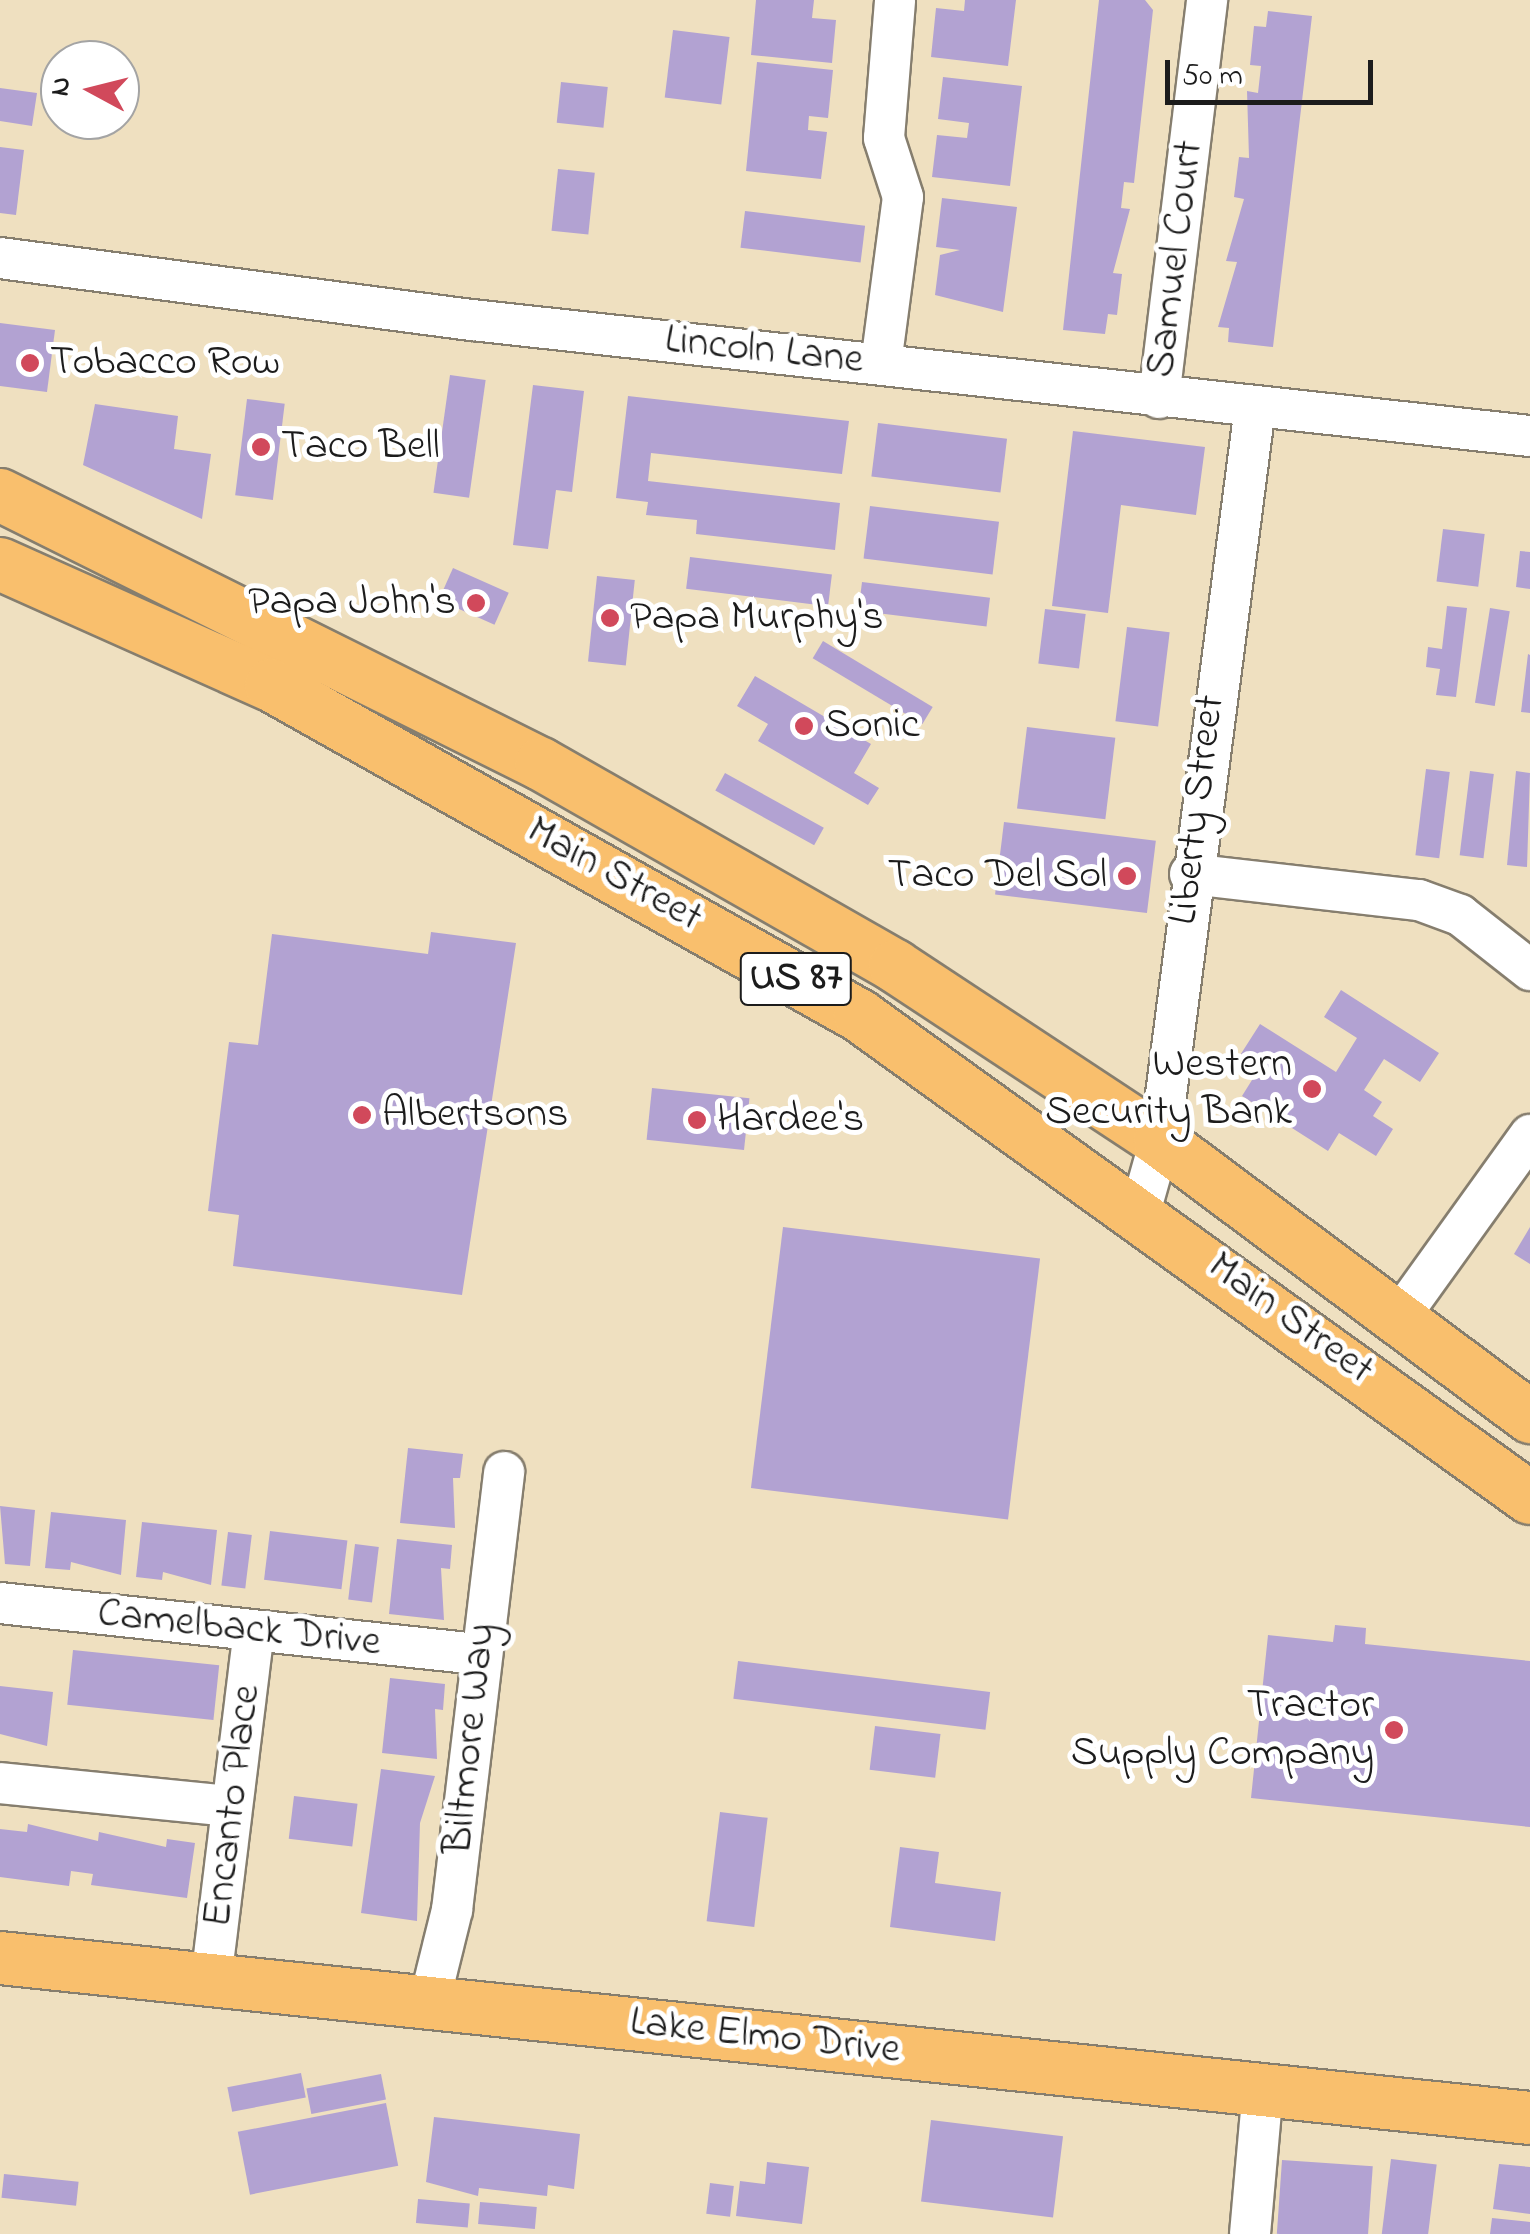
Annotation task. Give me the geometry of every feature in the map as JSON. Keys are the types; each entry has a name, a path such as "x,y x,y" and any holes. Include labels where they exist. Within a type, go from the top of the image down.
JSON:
{"main road":[{"name":"Main Street","path":"0,496 131,553 653,824 895,966 1160,1141 1400,1316 1530,1417"},
{"name":"Main Street","path":"0,564 271,685 615,873 860,1016 1140,1212 1530,1498"},
{"name":"Lake Elmo Drive","path":"0,1958 1530,2118"}],"street":[{"path":"881,364 903,197 884,138 895,0"},
{"name":"Samuel Court","path":"1159,398 1207,0"},
{"name":"Lincoln Lane","path":"0,258 1159,398 1530,436"},
{"name":"Liberty Street","path":"1140,1212 1160,1141 1190,874 1255,408"},
{"path":"1190,874 1419,900 1460,916 1530,970"},
{"path":"1400,1316 1530,1135"},
{"name":"Biltmore Way","path":"429,2003 452,1910 479,1654 504,1472"},
{"name":"Camelback Drive","path":"0,1603 479,1654"},
{"name":"Encanto Place","path":"212,1980 254,1631"},
{"path":"0,1783 231,1806"},
{"path":"1250,2234 1263,2090"}],"building":[{"path":"756,0 814,0 812,18 836,20 832,63 751,55"},
{"path":"965,0 1016,0 1008,66 931,57 936,8 964,11"},
{"path":"1099,0 1145,0 1153,10 1134,183 1124,182 1121,208 1130,209 1113,273 1122,274 1117,315 1108,314 1105,334 1063,330"},
{"path":"1268,11 1312,16 1273,347 1228,342 1229,328 1218,327 1237,262 1226,261 1244,199 1234,197 1239,157 1249,158 1247,91 1258,93 1261,66 1250,65 1254,26 1266,27"},
{"path":"673,30 730,37 721,104 665,97"},
{"path":"757,62 833,70 828,118 809,116 808,130 827,132 821,179 746,171"},
{"path":"943,77 1022,86 1010,186 932,177 937,135 967,138 969,123 938,119"},
{"path":"561,82 608,87 603,128 557,123"},
{"path":"0,88 37,93 32,126 0,121"},
{"path":"0,147 24,150 16,215 0,213"},
{"path":"558,169 595,173 588,235 552,231"},
{"path":"942,198 1017,207 1003,312 935,295 940,255 960,250 936,247"},
{"path":"745,211 865,226 861,262 740,248"},
{"path":"0,323 55,330 47,392 0,386"},
{"path":"450,375 486,380 469,498 433,493"},
{"path":"533,385 584,391 572,492 556,490 548,549 513,545"},
{"path":"628,396 849,421 842,474 651,453 648,481 840,503 835,550 696,534 697,520 646,515 648,502 616,498"},
{"path":"247,399 285,404 273,500 235,495"},
{"path":"95,404 178,416 174,449 211,454 202,519 83,465"},
{"path":"878,423 1007,439 1000,492 871,477"},
{"path":"1073,431 1205,447 1196,515 1121,505 1108,613 1052,606"},
{"path":"870,506 999,522 993,574 864,559"},
{"path":"1443,529 1485,534 1478,587 1437,582"},
{"path":"1520,551 1530,552 1530,589 1516,587"},
{"path":"690,557 832,574 828,606 686,589"},
{"path":"453,568 509,593 494,625 439,600"},
{"path":"597,576 635,580 626,666 588,662"},
{"path":"862,582 990,598 987,627 858,611"},
{"path":"1447,606 1467,608 1456,697 1436,695 1440,669 1426,667 1428,647 1442,649"},
{"path":"1490,608 1510,611 1495,706 1475,703"},
{"path":"1045,609 1086,614 1079,669 1038,664"},
{"path":"1127,627 1170,632 1158,727 1115,721"},
{"path":"823,641 933,707 922,724 813,658"},
{"path":"1530,655 1530,713 1521,712"},
{"path":"755,676 871,744 854,773 879,788 868,805 758,741 768,724 737,706"},
{"path":"1027,727 1115,738 1105,819 1017,808"},
{"path":"1426,769 1450,772 1439,858 1415,855"},
{"path":"1470,771 1494,774 1483,858 1460,855"},
{"path":"1516,771 1530,773 1527,867 1507,865"},
{"path":"725,773 824,828 814,845 715,790"},
{"path":"1004,822 1156,841 1147,913 995,894"},
{"path":"431,932 516,943 462,1295 233,1266 239,1215 208,1211 229,1042 258,1045 272,934 428,954"},
{"path":"1341,990 1439,1053 1420,1082 1384,1059 1364,1090 1382,1102 1373,1116 1393,1129 1376,1156 1339,1133 1328,1151 1242,1096 1257,1072 1237,1060 1260,1024 1336,1072 1357,1038 1324,1017"},
{"path":"652,1088 749,1098 744,1150 647,1140"},
{"path":"783,1227 1040,1259 1008,1520 751,1488"},
{"path":"1530,1227 1530,1264 1514,1254"},
{"path":"408,1448 463,1454 460,1478 453,1478 455,1528 400,1523"},
{"path":"0,1506 35,1510 30,1566 5,1564"},
{"path":"51,1512 126,1520 121,1575 71,1562 70,1570 45,1568"},
{"path":"142,1522 217,1530 211,1585 163,1572 162,1580 136,1577"},
{"path":"270,1531 347,1541 341,1589 264,1580"},
{"path":"228,1532 252,1535 245,1589 221,1586"},
{"path":"397,1539 452,1545 450,1569 441,1568 444,1620 389,1614"},
{"path":"355,1544 379,1547 372,1603 348,1600"},
{"name":"Tractor Supply Company","path":"1335,1625 1366,1628 1365,1644 1530,1661 1530,1827 1251,1798 1268,1635 1333,1642"},
{"path":"73,1650 219,1665 213,1720 67,1705"},
{"path":"738,1661 990,1692 985,1730 733,1699"},
{"path":"390,1678 445,1684 443,1710 435,1709 437,1759 382,1753"},
{"path":"0,1686 53,1692 47,1746 0,1734"},
{"path":"875,1726 941,1734 935,1778 870,1770"},
{"path":"381,1769 435,1776 420,1823 417,1921 361,1913"},
{"path":"294,1796 358,1804 352,1846 289,1839"},
{"path":"720,1812 768,1818 754,1927 707,1921"},
{"path":"28,1824 98,1841 99,1832 166,1847 167,1839 195,1843 187,1898 91,1885 93,1874 71,1871 69,1886 0,1877 0,1829 27,1832"},
{"path":"900,1847 939,1852 935,1883 1001,1892 995,1941 890,1927"},
{"path":"301,2073 306,2098 232,2112 227,2087"},
{"path":"381,2074 386,2100 311,2114 306,2089"},
{"path":"386,2103 398,2166 250,2195 238,2132"},
{"path":"434,2117 580,2134 574,2189 548,2185 547,2196 479,2188 478,2196 426,2182"},
{"path":"931,2120 1063,2136 1053,2218 921,2201"},
{"path":"1391,2159 1437,2165 1428,2234 1382,2234"},
{"path":"1282,2160 1373,2166 1368,2234 1277,2234"},
{"path":"767,2162 809,2167 802,2224 736,2216 740,2181 765,2184"},
{"path":"1499,2164 1530,2167 1530,2214 1493,2209"},
{"path":"4,2174 79,2182 76,2206 1,2198"},
{"path":"710,2183 734,2186 730,2217 706,2214"},
{"path":"418,2199 470,2204 468,2227 416,2223"},
{"path":"480,2202 537,2207 535,2229 478,2224"},
{"path":"1492,2218 1530,2222 1530,2234 1490,2234"}],"place":[{"name":"Tobacco Row","path":"30,363"},
{"name":"Taco Bell","path":"261,447"},
{"name":"Papa John's","path":"476,603"},
{"name":"Papa Murphy's","path":"610,618"},
{"name":"Sonic","path":"804,726"},
{"name":"Taco Del Sol","path":"1127,876"},
{"name":"Western Security Bank","path":"1312,1089"},
{"name":"Albertsons","path":"362,1115"},
{"name":"Hardee's","path":"697,1120"},
{"name":"Tractor Supply Company","path":"1394,1730"}]}
